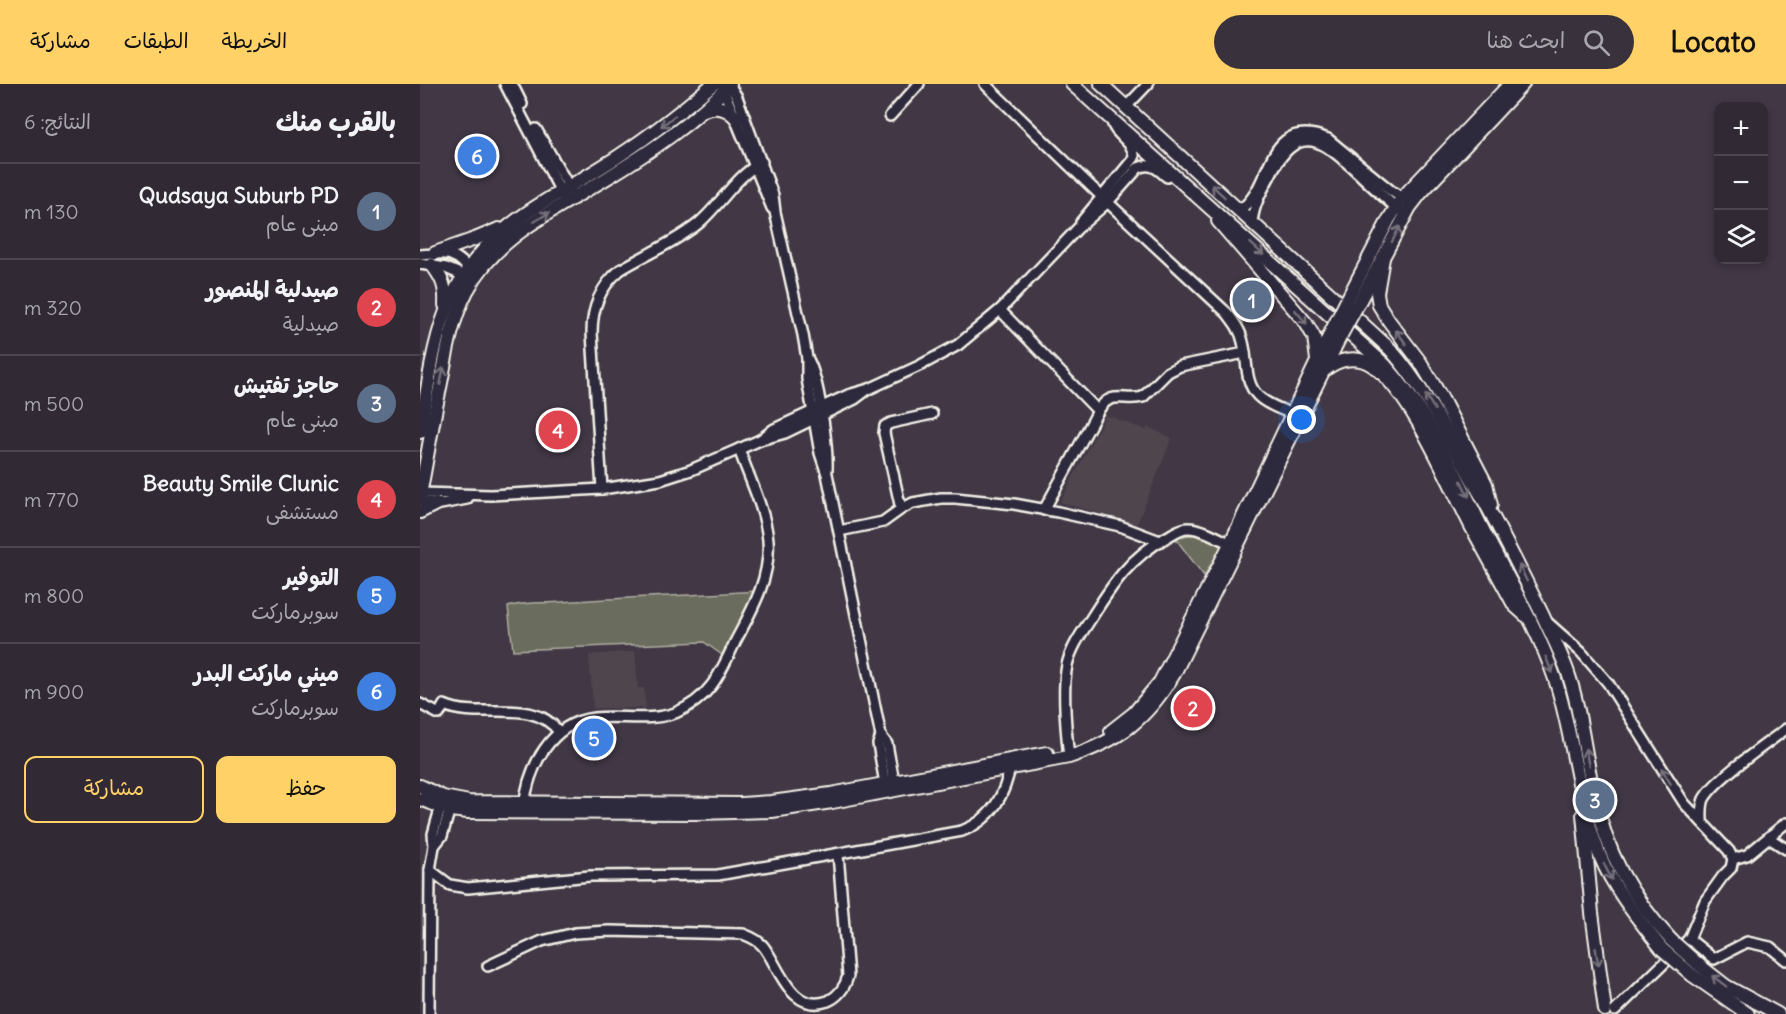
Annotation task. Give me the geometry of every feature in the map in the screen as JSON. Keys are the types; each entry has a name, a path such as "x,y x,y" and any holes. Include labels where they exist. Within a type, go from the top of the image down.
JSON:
{"main road":[{"path":"1072,84 1326,311 1400,381 1423,415 1461,482 1529,617 1554,677 1564,710 1582,794 1605,866 1622,897 1667,944 1748,1014"},
{"path":"1101,84 1390,349 1407,368 1495,518 1544,619 1567,670 1577,706 1593,793 1603,831 1615,861 1631,891 1667,944"},
{"path":"420,786 446,803 468,812 524,807 742,813 802,807 890,787 1068,753 1101,745 1123,732 1141,719 1159,698 1336,333 1404,206 1446,164 1510,88 1524,84"},
{"path":"444,316 443,281 429,261 568,194 673,135 703,110 725,85"},
{"path":"420,432 444,316 450,300 471,276 504,244 568,194 725,85"},
{"path":"703,110 713,107 724,109 737,119"},
{"path":"1404,206 1383,258 1377,293 1379,305 1421,363 1441,397 1486,484 1495,518"},
{"path":"1210,207 1225,231 1306,323 1314,337 1320,366 1292,414 1234,545"},
{"path":"420,494 449,339 480,252 513,221"},
{"path":"1352,302 1383,258"},
{"path":"1320,366 1354,359 1363,361 1371,365 1393,386 1415,418 1514,605 1529,617"},
{"path":"420,512 436,504"},
{"path":"1582,794 1587,872 1610,1012"},
{"path":"420,799 446,803"},
{"path":"1696,970 1778,1014"}],"street":[{"path":"890,116 919,84"},
{"path":"985,84 1227,313 1240,331 1249,382 1253,391 1268,404 1292,414"},
{"path":"1126,106 1148,84"},
{"path":"509,85 568,194"},
{"path":"725,85 737,119 773,195 807,358 806,374 817,413 821,459 827,474 881,736 887,744 890,787"},
{"path":"725,85 736,97 759,163"},
{"path":"1112,120 1117,132 1132,148 1135,165"},
{"path":"1239,210 1252,198 1279,147 1295,136 1306,134 1328,139 1404,206"},
{"path":"1252,224 1257,201 1280,158 1290,147 1307,141 1316,141 1356,166"},
{"path":"602,489 592,333 592,321 598,297 620,270 698,224 759,163"},
{"path":"420,494 481,496 631,486 691,470 760,440 779,435 817,413 855,399 869,389 949,350 980,328 1079,227 1086,214 1104,199 1135,165"},
{"path":"1135,165 1151,165 1174,182 1186,186"},
{"path":"420,255 429,261 471,276"},
{"path":"429,261 455,255 471,276"},
{"path":"1000,310 1098,411"},
{"path":"1044,510 1102,404 1110,398 1143,397 1163,376 1180,366 1245,353"},
{"path":"901,509 884,433 885,426 932,414"},
{"path":"524,807 533,771 559,732 581,720 593,718 658,717 674,713 700,698 718,675 759,594 768,559 765,523 739,449"},
{"path":"420,501 436,504 481,496"},
{"path":"839,531 883,522 906,505 928,500 955,498 1014,504 1044,510 1120,526 1160,541"},
{"path":"1068,753 1065,681 1067,665 1073,649 1121,572 1160,541 1177,531 1190,528 1234,545"},
{"path":"1544,619 1567,637 1608,683 1676,793 1734,859"},
{"path":"420,704 439,714 444,705 456,711 532,713 548,719 559,732"},
{"path":"1702,822 1703,801 1707,795 1728,774 1786,729"},
{"path":"430,870 450,885 468,888 590,876 718,875 838,854 962,831 976,825 987,817 996,805 1011,764"},
{"path":"429,1014 430,870 434,846 433,834 446,803"},
{"path":"1734,859 1747,855 1786,823"},
{"path":"1770,837 1786,849"},
{"path":"488,966 542,941 575,933 609,931 743,934 761,944 786,985 797,997 812,1003 828,1001 841,991 848,976 838,854"},
{"path":"1610,1012 1689,939 1705,901 1731,868 1734,859"},
{"path":"1689,939 1714,959 1747,942 1770,947 1786,960"}],"shaded area":[{"path":"1106,415 1146,430 1148,427 1172,438 1137,524 1060,502"},
{"path":"635,651 638,688 644,688 646,708 593,708 589,655"}],"green space":[{"path":"1196,534 1207,536 1223,545 1204,576 1176,539"},
{"path":"755,591 722,655 704,642 513,650 508,607 514,605"}],"place":[{"name":"ميني ماركت البدر","path":"477,156"},
{"name":"Qudsaya Suburb PD","path":"1252,300"},
{"name":"Beauty Smile Clunic","path":"558,430"},
{"name":"صيدلية المنصور","path":"1193,708"},
{"name":"التوفير","path":"594,738"},
{"name":"حاجز تفتيش","path":"1595,800"}]}
